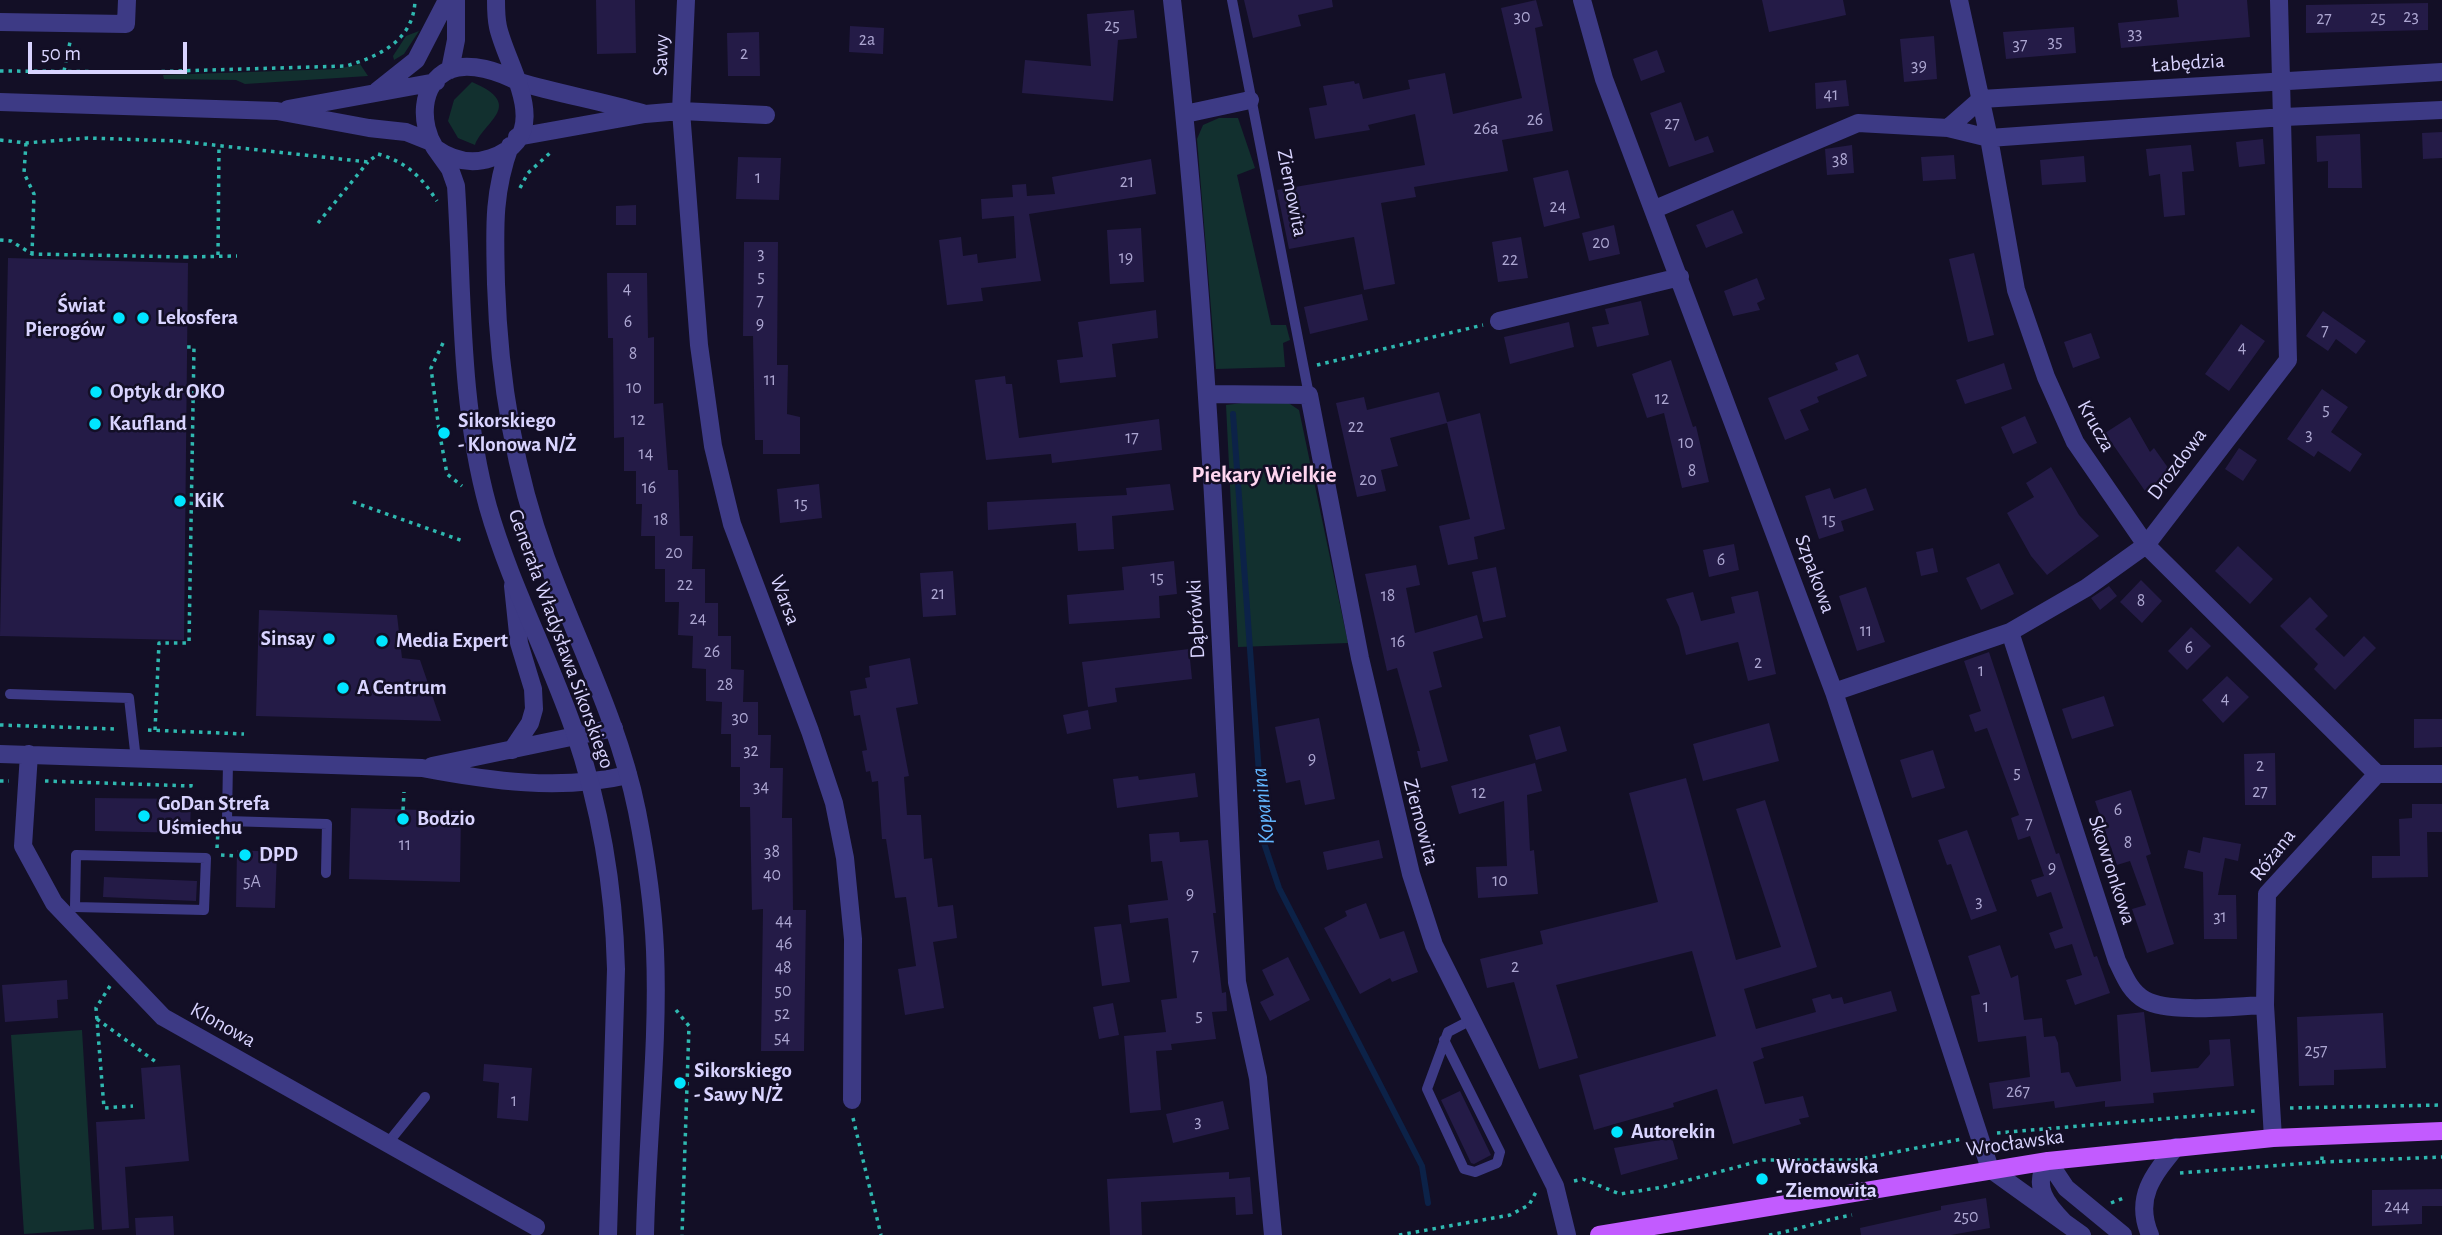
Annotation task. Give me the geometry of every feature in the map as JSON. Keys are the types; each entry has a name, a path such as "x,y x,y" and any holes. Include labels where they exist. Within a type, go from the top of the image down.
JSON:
{"main road":[{"name":"Wrocławska","path":"1606,1235 2048,1161 2273,1138 2442,1131"}],"street":[{"path":"0,22 127,24 127,0"},
{"path":"377,91 416,60 427,45 447,0"},
{"path":"433,145 425,127 424,106 436,82 450,69 456,40 456,0"},
{"path":"496,0 497,26 519,82 525,106 513,142"},
{"name":"Sawy","path":"681,111 686,0"},
{"name":"Dąbrówki","path":"1172,0 1185,114 1207,394 1237,982 1258,1078 1273,1235"},
{"name":"Szpakowa","path":"1582,0 1604,79 1834,692 1990,1169"},
{"name":"Krucza","path":"1959,0 1989,138 2016,290 2046,377 2075,442 2146,545 2378,774"},
{"name":"Drozdowa","path":"1834,692 2010,632 2086,588 2146,545 2288,360 2279,0"},
{"path":"450,69 486,69 557,93 590,97 645,114"},
{"name":"Łabędzia","path":"1981,99 2282,79 2442,72"},
{"path":"277,111 436,82"},
{"path":"1948,128 1981,99"},
{"path":"1185,114 1250,100"},
{"path":"0,102 277,111 406,132 433,145 444,155 467,161 490,158 513,142 645,114 681,111 766,115"},
{"path":"1655,209 1858,123 1948,128 1989,138 2284,117 2442,110"},
{"name":"Warsa","path":"681,111 699,345 713,446 732,524 834,803 845,858 853,939 852,1100"},
{"name":"Generała Władysława Sikorskiego","path":"513,142 498,177 496,206 498,332 505,396 530,511 614,728 628,775 648,873 655,951 646,1235"},
{"name":"Generała Władysława Sikorskiego","path":"433,145 450,169 456,186 463,351 472,432 488,507 513,579 576,736 604,848 615,930 608,1235"},
{"path":"1499,321 1680,277"},
{"path":"1207,394 1309,395"},
{"name":"Ziemowita","path":"1309,395 1366,685 1411,874 1434,945 1533,1136 1555,1186 1567,1235"},
{"path":"512,750 530,723 534,709 533,689 519,643 513,579"},
{"name":"Skowronkowa","path":"2010,632 2117,961 2129,986 2146,1001 2169,1006 2265,1005"},
{"path":"422,768 614,728"},
{"path":"0,754 422,768 487,780 589,784 628,775"},
{"name":"Klonowa","path":"29,754 23,846 54,903 69,910 120,975 163,1017 536,1227"},
{"path":"2378,774 2442,774"},
{"name":"Różana","path":"2273,1138 2265,1005 2267,894 2378,774"},
{"path":"2150,1235 2145,1225 2145,1195 2155,1172 2176,1147"},
{"path":"2065,1223 2051,1209 2041,1191 2042,1170 2048,1161 2066,1188 2123,1235"},
{"path":"1990,1169 2082,1235"}],"lane":[{"name":"Ziemowita","path":"1233,0 1250,100 1309,395"},
{"path":"10,694 129,698 135,760"},
{"path":"228,762 227,821 327,824 326,873"},
{"path":"76,855 205,858 204,910 69,910 76,855"},
{"path":"1444,1040 1500,1152 1497,1163 1475,1172 1464,1169 1427,1089 1444,1040 1448,1032 1471,1020"},
{"path":"387,1144 425,1097"}],"path":[{"path":"0,71 144,72 346,66 376,57 397,42 414,16 415,0"},
{"path":"64,71 71,23"},
{"path":"0,140 26,143 88,138 219,145 368,162"},
{"path":"26,143 24,173 34,194 32,254"},
{"path":"218,255 219,145"},
{"path":"519,191 533,167 554,150"},
{"path":"318,223 368,162 378,154 397,159 422,179 441,206"},
{"path":"0,240 11,241 32,254 237,256"},
{"path":"184,257 185,263"},
{"path":"1304,368 1499,321"},
{"path":"155,730 159,643 189,643 194,347 187,347"},
{"path":"431,368 447,474 467,491"},
{"path":"353,502 463,541"},
{"path":"0,725 244,734"},
{"path":"50,788 54,782"},
{"path":"403,810 404,792"},
{"path":"227,821 218,828 217,855 236,856"},
{"path":"120,975 99,1000 97,1019 104,1108 133,1106"},
{"path":"97,1019 156,1062"},
{"path":"682,1235 689,1026"},
{"path":"852,1100 853,1118 881,1235"},
{"path":"1399,1235 1510,1215 1529,1205 1536,1191 1583,1179 1619,1194 1663,1187 1763,1160 1855,1160 2026,1129 2320,1107 2442,1105"},
{"path":"2320,1107 2322,1162"},
{"path":"2173,1178 2180,1173 2195,1170 2442,1157"},
{"path":"2096,1214 2119,1198 2145,1195"},
{"path":"1769,1235 1806,1229 1819,1221 1858,1214"}],"green space":[{"path":"419,31 404,54 394,60 393,56 406,36"},
{"path":"360,64 368,76 245,84 236,80 164,79 163,75 337,69"},
{"path":"472,82 497,98 499,106 475,145 458,138 448,121 454,100"},
{"path":"1219,118 1238,118 1255,168 1237,175 1271,325 1286,325 1290,340 1283,343 1285,367 1216,369 1197,139 1203,125"},
{"path":"1281,398 1299,410 1348,643 1238,647 1226,405"},
{"path":"82,1030 94,1229 24,1234 11,1035"}],"building":[{"path":"596,0 635,0 636,53 597,54"},
{"path":"1244,0 1332,0 1333,7 1298,15 1301,26 1253,38"},
{"path":"1536,0 1543,26 1535,28 1553,131 1502,140 1508,171 1414,187 1416,197 1381,203 1395,284 1364,290 1354,237 1289,249 1277,190 1425,165 1415,114 1368,125 1370,130 1315,139 1309,108 1327,105 1323,86 1354,81 1355,84 1359,83 1363,99 1410,89 1408,80 1445,73 1453,114 1522,98 1501,8"},
{"path":"1762,0 1843,0 1846,15 1769,32"},
{"path":"2177,0 2247,0 2250,37 2121,48 2118,23 2179,17"},
{"path":"2428,3 2428,30 2306,33 2306,5"},
{"path":"1134,10 1137,38 1118,40 1113,101 1022,93 1025,60 1091,66 1087,14"},
{"path":"850,26 884,28 883,54 849,52"},
{"path":"2074,27 2076,53 2006,59 2003,32"},
{"path":"759,32 760,76 728,76 727,33"},
{"path":"1934,36 1937,79 1904,82 1900,39"},
{"path":"1657,50 1665,72 1641,81 1633,59"},
{"path":"1846,80 1849,106 1816,109 1815,83"},
{"path":"1681,102 1695,141 1708,136 1714,152 1669,167 1650,113"},
{"path":"2442,132 2442,158 2423,159 2422,133"},
{"path":"2360,134 2362,188 2328,188 2328,161 2317,162 2316,136"},
{"path":"2263,139 2265,164 2239,167 2236,142"},
{"path":"1852,145 1854,173 1827,175 1825,149"},
{"path":"2191,145 2194,171 2182,172 2185,215 2164,217 2160,174 2149,176 2146,149"},
{"path":"1954,155 1956,179 1923,181 1921,157"},
{"path":"2084,156 2086,182 2042,185 2040,160"},
{"path":"738,157 781,158 779,200 736,199"},
{"path":"1151,159 1156,194 1029,214 1041,281 981,288 983,301 947,305 939,240 961,237 963,256 977,254 978,263 1016,258 1014,216 982,219 981,199 1013,197 1012,185 1026,184 1027,196 1055,194 1052,177"},
{"path":"1568,170 1580,218 1544,227 1533,178"},
{"path":"636,205 636,225 616,225 616,206"},
{"path":"1733,210 1743,233 1706,248 1696,225"},
{"path":"1614,225 1620,254 1589,261 1582,233"},
{"path":"1141,228 1144,282 1110,284 1107,230"},
{"path":"1521,237 1528,278 1498,282 1492,242"},
{"path":"744,242 778,242 777,365 788,365 787,414 800,417 800,454 763,454 763,440 755,440 753,336 743,336"},
{"path":"1974,253 1994,335 1968,342 1949,259"},
{"name":"Kaufland","path":"8,258 188,263 184,640 0,636"},
{"path":"607,273 647,273 648,338 654,337 654,404 663,403 668,470 678,470 680,536 693,536 692,569 705,569 705,603 718,603 718,636 731,636 731,669 744,670 743,702 758,702 758,735 771,735 770,768 783,768 782,818 792,818 793,910 806,910 804,1051 761,1051 763,909 752,910 750,807 740,807 740,767 731,767 731,734 721,734 722,702 706,701 706,669 692,668 693,636 678,635 679,602 665,602 665,569 655,569 655,536 641,536 642,504 636,504 636,471 624,471 624,437 614,438 613,338 608,338"},
{"path":"1757,278 1765,299 1757,303 1760,310 1733,316 1724,291"},
{"path":"1362,294 1368,320 1310,334 1304,307"},
{"path":"1641,301 1649,335 1597,347 1592,327 1609,324 1605,309"},
{"path":"1156,310 1158,338 1112,344 1116,377 1060,383 1057,360 1083,357 1078,322"},
{"path":"2323,311 2366,341 2356,354 2336,339 2328,351 2306,336"},
{"path":"1569,322 1574,347 1510,364 1504,337"},
{"path":"2241,324 2265,341 2229,391 2205,374"},
{"path":"2091,333 2100,358 2073,368 2064,342"},
{"path":"1858,354 1867,376 1817,397 1819,402 1800,410 1809,430 1785,440 1768,398 1838,370 1835,363"},
{"path":"1671,360 1693,427 1696,426 1709,482 1682,488 1664,413 1647,418 1632,374"},
{"path":"2004,363 2012,389 1965,404 1956,380"},
{"path":"1005,376 1006,384 1012,384 1019,438 1159,419 1162,450 1052,463 1051,454 986,460 975,380"},
{"path":"2322,389 2348,407 2331,432 2362,454 2350,472 2318,451 2314,457 2287,439"},
{"path":"1439,392 1447,422 1480,413 1505,529 1474,537 1478,559 1448,565 1439,526 1470,519 1447,423 1390,438 1398,466 1381,470 1386,491 1357,497 1336,403 1364,397 1367,410"},
{"path":"2025,416 2037,443 2013,454 2001,427"},
{"path":"2130,417 2150,452 2154,448 2171,472 2145,491 2105,433"},
{"path":"2239,448 2257,460 2243,481 2225,469"},
{"path":"2051,467 2079,515 2099,536 2047,575 2031,556 2007,513 2034,497 2026,483"},
{"path":"819,484 822,518 780,523 777,489"},
{"path":"1170,484 1174,510 1112,516 1114,549 1078,551 1076,523 988,530 987,502 1127,495 1126,488"},
{"path":"1830,488 1834,499 1866,488 1874,510 1841,521 1844,531 1819,539 1805,496"},
{"path":"1734,544 1739,570 1709,577 1703,550"},
{"path":"2238,546 2273,579 2250,604 2215,571"},
{"path":"1933,548 1938,572 1921,576 1916,552"},
{"path":"1174,561 1177,594 1159,596 1160,618 1069,624 1067,595 1124,590 1122,567"},
{"path":"1999,563 2014,594 1981,610 1966,578"},
{"path":"1416,565 1420,585 1406,588 1415,633 1477,615 1483,638 1433,652 1442,687 1429,691 1448,761 1421,768 1417,751 1420,751 1397,668 1387,671 1365,574"},
{"path":"1496,567 1506,617 1483,622 1472,572"},
{"path":"953,571 956,615 923,617 920,573"},
{"path":"2141,580 2162,601 2142,623 2120,602"},
{"path":"2109,586 2117,596 2100,610 2091,598"},
{"path":"1866,587 1885,642 1857,651 1839,596"},
{"path":"1758,591 1776,674 1748,681 1738,642 1686,655 1679,627 1666,599 1693,592 1701,621 1735,613 1731,597"},
{"path":"2310,597 2328,616 2315,629 2344,657 2364,636 2376,648 2335,690 2314,669 2318,664 2280,626"},
{"name":"A Centrum","path":"259,610 397,615 402,658 420,660 441,721 256,716"},
{"path":"2191,627 2211,646 2187,670 2168,651"},
{"path":"1189,649 1192,679 1115,688 1117,702 1088,707 1082,662"},
{"path":"1989,652 2056,854 2059,853 2094,957 2097,956 2110,993 2075,1005 2066,980 2082,975 2072,944 2055,949 2049,933 2063,928 2051,892 2037,897 2031,880 2044,876 2030,836 2018,840 2011,818 2019,815 1987,728 1975,732 1969,715 1981,711 1964,661"},
{"path":"910,658 918,704 896,708 909,776 904,777 907,815 921,815 924,859 932,858 938,907 953,905 957,938 933,942 944,1008 905,1015 898,969 916,966 906,897 895,898 886,839 882,839 878,781 872,782 870,771 866,772 862,751 867,750 860,715 854,716 850,691 867,688 865,678 870,677 869,666"},
{"path":"2227,676 2249,697 2223,723 2202,700"},
{"path":"2104,696 2114,726 2072,739 2062,709"},
{"path":"1088,710 1091,729 1067,734 1063,715"},
{"path":"1319,718 1335,799 1305,805 1300,780 1286,783 1275,727"},
{"path":"2414,719 2442,719 2442,747 2414,748"},
{"path":"1769,723 1779,761 1703,781 1693,744"},
{"path":"1560,726 1567,751 1536,760 1529,735"},
{"path":"1933,750 1945,788 1912,798 1900,760"},
{"path":"2275,753 2276,805 2245,805 2244,754"},
{"path":"1535,763 1542,791 1527,795 1530,851 1534,850 1538,894 1478,898 1476,867 1507,866 1504,801 1459,814 1451,786"},
{"path":"1195,773 1198,797 1117,808 1113,779 1138,776 1139,780"},
{"path":"1686,778 1736,960 1781,947 1736,809 1765,800 1817,967 1744,989 1756,1029 1816,1012 1812,999 1830,994 1832,999 1842,997 1844,1004 1891,991 1897,1011 1761,1048 1764,1058 1753,1062 1765,1104 1803,1096 1809,1117 1799,1119 1801,1124 1733,1144 1717,1089 1673,1103 1674,1107 1594,1130 1579,1075 1716,1036 1692,951 1556,985 1578,1058 1539,1069 1514,982 1487,988 1480,959 1543,944 1540,931 1658,902 1629,793"},
{"path":"2131,790 2151,854 2146,856 2174,944 2147,953 2132,909 2146,905 2130,861 2117,865 2095,801"},
{"path":"95,798 191,799 190,833 95,831"},
{"path":"2412,804 2442,804 2442,832 2427,832 2428,877 2372,878 2372,856 2400,856 2399,819 2412,818"},
{"path":"351,808 461,811 460,882 349,879"},
{"path":"1967,830 1997,911 1971,920 1951,864 1947,865 1938,840"},
{"path":"1179,832 1180,842 1208,840 1216,913 1213,913 1222,993 1226,992 1227,1011 1212,1012 1216,1039 1171,1044 1172,1050 1156,1051 1161,1110 1130,1113 1124,1036 1166,1032 1161,1000 1177,998 1168,918 1130,923 1128,905 1168,900 1162,861 1151,862 1149,834"},
{"path":"2203,837 2241,844 2238,861 2225,858 2218,895 2236,895 2237,939 2204,939 2203,872 2184,868 2188,850 2200,853"},
{"path":"1379,840 1383,858 1327,870 1323,852"},
{"path":"237,850 277,852 275,908 236,907"},
{"path":"104,877 197,881 196,901 103,897"},
{"path":"1366,903 1380,939 1404,931 1418,972 1392,982 1390,978 1360,994 1324,928 1347,916 1345,911"},
{"path":"1121,924 1130,982 1102,986 1094,927"},
{"path":"2000,945 2011,978 2018,975 2024,1020 2042,1018 2044,1037 2055,1036 2058,1043 2061,1073 2069,1072 2076,1087 2121,1081 2117,1015 2144,1012 2151,1072 2198,1068 2210,1054 2209,1040 2230,1039 2234,1086 2153,1093 2154,1103 2105,1107 2105,1101 2055,1108 2054,1101 1993,1109 1989,1083 2030,1077 2026,1036 1978,1042 1971,996 1980,994 1968,956"},
{"path":"1288,957 1310,1000 1270,1021 1260,1002 1274,995 1262,970"},
{"path":"67,980 68,999 57,1000 58,1018 5,1022 2,985"},
{"path":"1113,1003 1119,1035 1099,1039 1093,1007"},
{"path":"2383,1013 2386,1068 2334,1070 2334,1085 2299,1086 2297,1017"},
{"path":"484,1064 532,1068 528,1121 497,1118 499,1083 483,1081"},
{"path":"180,1065 189,1161 125,1167 129,1228 102,1230 96,1122 145,1119 141,1068"},
{"path":"1460,1091 1491,1155 1474,1164 1471,1163 1441,1100"},
{"path":"1223,1101 1229,1129 1173,1143 1166,1114"},
{"path":"1672,1138 1678,1159 1621,1175 1614,1148"},
{"path":"1229,1172 1229,1179 1250,1177 1253,1214 1236,1215 1235,1197 1141,1202 1142,1235 1110,1235 1107,1179"},
{"path":"2442,1189 2442,1206 2422,1206 2422,1224 2372,1226 2372,1190"},
{"path":"1986,1198 1990,1228 1951,1235 1861,1235 1860,1228 1941,1210 1941,1206"},
{"path":"173,1216 174,1235 136,1235 135,1218"}],"waterway":[{"name":"Kopanina","path":"1233,414 1264,843 1279,888 1422,1166 1428,1203"}],"place":[{"name":"Świat Pierogów","path":"119,318"},
{"name":"Lekosfera","path":"143,318"},
{"name":"Optyk dr OKO","path":"96,392"},
{"name":"Kaufland","path":"95,424"},
{"name":"Sikorskiego - Klonowa N/Ż","path":"444,433"},
{"name":"KiK","path":"180,501"},
{"name":"Sinsay","path":"329,639"},
{"name":"Media Expert","path":"382,641"},
{"name":"A Centrum","path":"343,688"},
{"name":"GoDan Strefa Uśmiechu","path":"144,816"},
{"name":"Bodzio","path":"403,819"},
{"name":"DPD","path":"245,855"},
{"name":"Sikorskiego - Sawy N/Ż","path":"680,1083"},
{"name":"Autorekin","path":"1617,1132"},
{"name":"Wrocławska - Ziemowita","path":"1762,1179"}],"district":[{"name":"Piekary Wielkie","path":"1264,475"}]}
